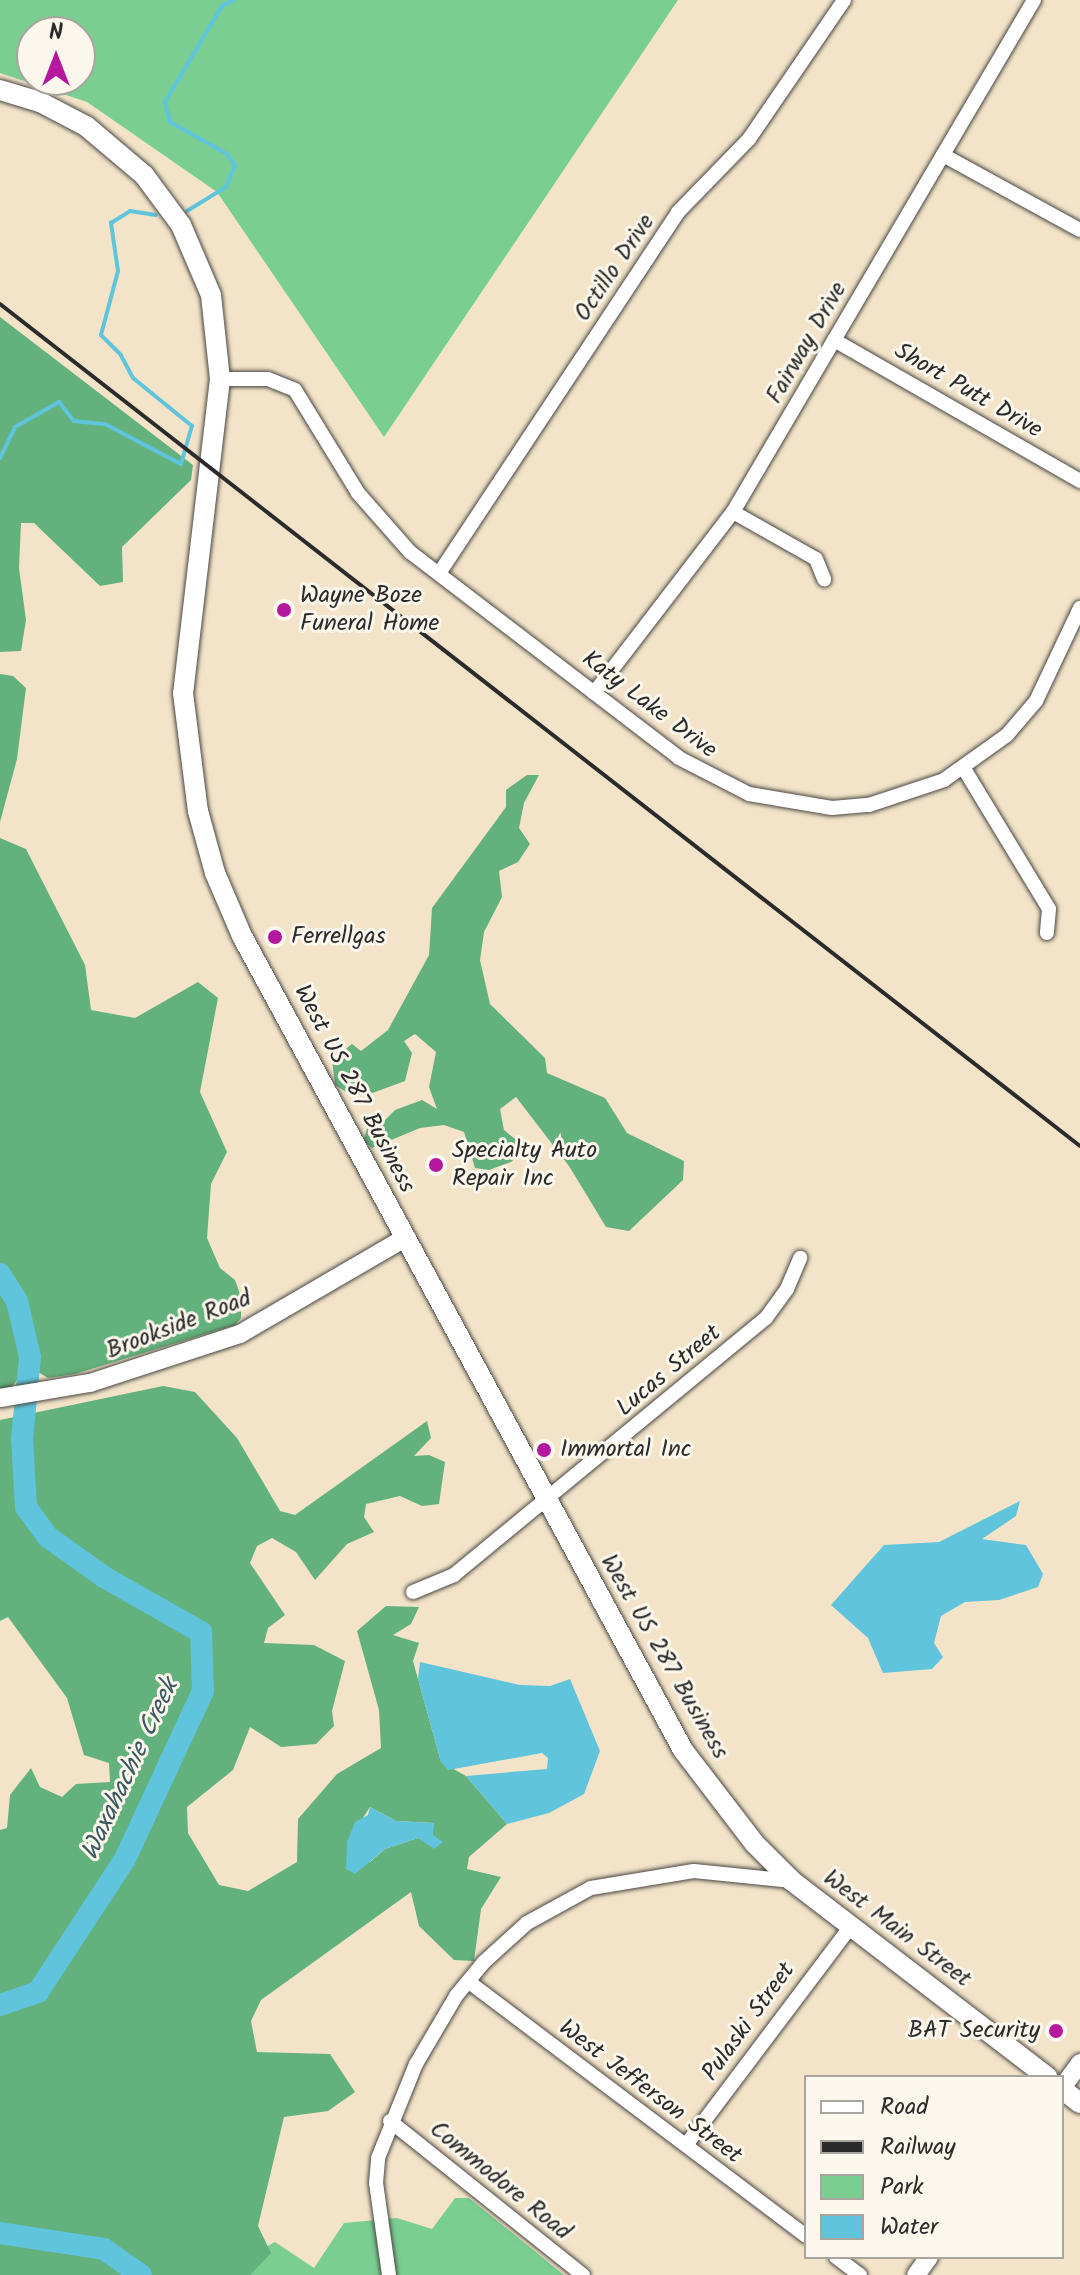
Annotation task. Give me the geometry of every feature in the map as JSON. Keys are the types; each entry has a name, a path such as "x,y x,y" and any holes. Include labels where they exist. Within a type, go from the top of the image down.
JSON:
{"main road":[{"name":"West US 287 Business","path":"0,90 40,102 86,126 133,164 163,199 195,253 211,295 220,379 183,693 198,811 215,873 242,936 683,1750 754,1843 792,1881"},
{"name":"Brookside Road","path":"0,1398 117,1376 240,1334 405,1238"},
{"name":"West Main Street","path":"792,1881 1044,2075"},
{"path":"1064,2086 1080,2063"},
{"path":"1064,2091 1080,2103"}],"street":[{"name":"Octillo Drive","path":"440,572 678,212 749,139 844,0"},
{"name":"Fairway Drive","path":"594,693 733,512 1034,0"},
{"path":"943,155 1080,230"},
{"name":"Short Putt Drive","path":"834,340 1080,481"},
{"name":"Katy Lake Drive","path":"220,379 268,379 295,390 383,527 594,693 711,779 794,805 869,805 944,780 963,767 1007,735 1036,701 1080,608"},
{"path":"733,512 816,559 824,579"},
{"path":"963,767 1049,909 1047,933"},
{"name":"Lucas Street","path":"413,1592 454,1575 766,1318 787,1289 800,1258"},
{"name":"West Main Street","path":"388,2273 376,2183 390,2121 416,2064 484,1962 527,1923 591,1888 694,1871 792,1881"},
{"name":"Pulaski Street","path":"686,2145 851,1926"},
{"name":"West Jefferson Street","path":"469,1982 804,2234"},
{"name":"Commodore Road","path":"390,2121 583,2275"},
{"path":"839,2259 860,2275"}],"green space":[{"path":"0,0 678,0 384,437 217,192 87,102 69,96 96,96 96,16 16,16 16,78 0,73"},
{"path":"0,317 193,465 191,480 122,547 123,582 100,586 34,523 21,523 19,568 26,620 21,651 0,652"},
{"path":"0,674 13,676 26,688 17,759 0,822"},
{"path":"527,775 539,775 524,803 519,828 530,844 518,862 499,871 502,897 484,932 480,960 490,1004 545,1058 547,1073 605,1098 627,1133 684,1161 683,1180 629,1231 606,1227 569,1166 516,1097 500,1109 504,1130 526,1148 511,1162 489,1170 475,1168 464,1132 444,1125 420,1128 372,1148 363,1141 369,1123 382,1123 395,1110 422,1100 437,1109 429,1087 436,1052 415,1034 404,1041 412,1053 405,1081 367,1095 351,1095 335,1085 332,1060 352,1044 361,1051 388,1030 429,955 432,908 506,807 506,790"},
{"path":"0,838 26,849 85,965 91,1010 135,1018 198,982 218,998 200,1092 227,1152 211,1184 207,1238 220,1268 235,1280 241,1297 241,1318 235,1325 75,1374 48,1378 28,1366 10,1389 0,1390"},
{"path":"163,1386 195,1392 237,1438 280,1511 295,1515 427,1421 431,1438 414,1456 429,1455 445,1462 439,1504 422,1506 400,1496 366,1504 364,1517 374,1532 347,1544 315,1580 296,1552 272,1538 257,1546 250,1563 285,1615 268,1628 264,1643 314,1645 345,1661 332,1711 334,1726 316,1744 281,1747 250,1727 233,1770 187,1807 188,1833 219,1885 248,1891 297,1862 298,1819 337,1774 381,1748 379,1710 357,1631 386,1606 419,1607 411,1624 393,1635 419,1643 413,1661 441,1762 466,1776 507,1824 469,1857 467,1869 501,1877 481,1909 474,1961 454,1960 419,1926 411,1892 261,2000 251,2021 257,2052 330,2054 355,2092 328,2111 284,2117 258,2226 271,2253 250,2275 0,2275 0,1830 7,1828 10,1795 31,1768 40,1787 62,1797 76,1784 110,1782 109,1763 84,1755 67,1698 8,1617 0,1621 0,1420","holes":["370,1807 396,1821 434,1823 430,1842 418,1838 385,1849 370,1862 347,1842"]},
{"path":"455,2198 469,2198 564,2275 214,2275 275,2242 314,2268 344,2223 397,2218 432,2229"}],"water":[{"path":"1020,1501 1016,1516 982,1539 1026,1545 1043,1574 1038,1587 999,1600 965,1602 941,1616 934,1643 943,1657 932,1669 883,1673 868,1638 831,1605 884,1545 939,1542"},
{"path":"420,1662 520,1685 550,1686 570,1679 600,1751 584,1794 549,1813 507,1824 466,1776 547,1769 548,1758 542,1753 448,1770 441,1762 418,1679"},
{"path":"370,1807 396,1821 434,1823 433,1835 443,1842 434,1849 418,1838 385,1849 355,1874 346,1869 347,1842 355,1822 368,1815"}],"waterway":[{"path":"187,211 226,187 235,165 227,154 170,122 165,102 222,6 234,0"},
{"path":"0,458 15,427 59,402 74,421 105,424 181,464 192,426 133,378 121,355 101,335 118,271 111,223 130,211 156,215"},
{"name":"Waxahachie Creek","path":"0,1274 17,1301 30,1357 22,1438 26,1507 48,1537 104,1577 201,1632 203,1691 125,1859 38,1992 0,2005"},
{"name":"Waxahachie Creek","path":"0,2233 104,2249 141,2275"}],"railway":[{"path":"0,304 1080,1146"}],"place":[{"name":"Wayne Boze Funeral Home","path":"284,610"},
{"name":"Ferrellgas","path":"275,937"},
{"name":"Specialty Auto Repair Inc","path":"436,1165"},
{"name":"Immortal Inc","path":"544,1450"},
{"name":"BAT Security","path":"1056,2031"}]}
